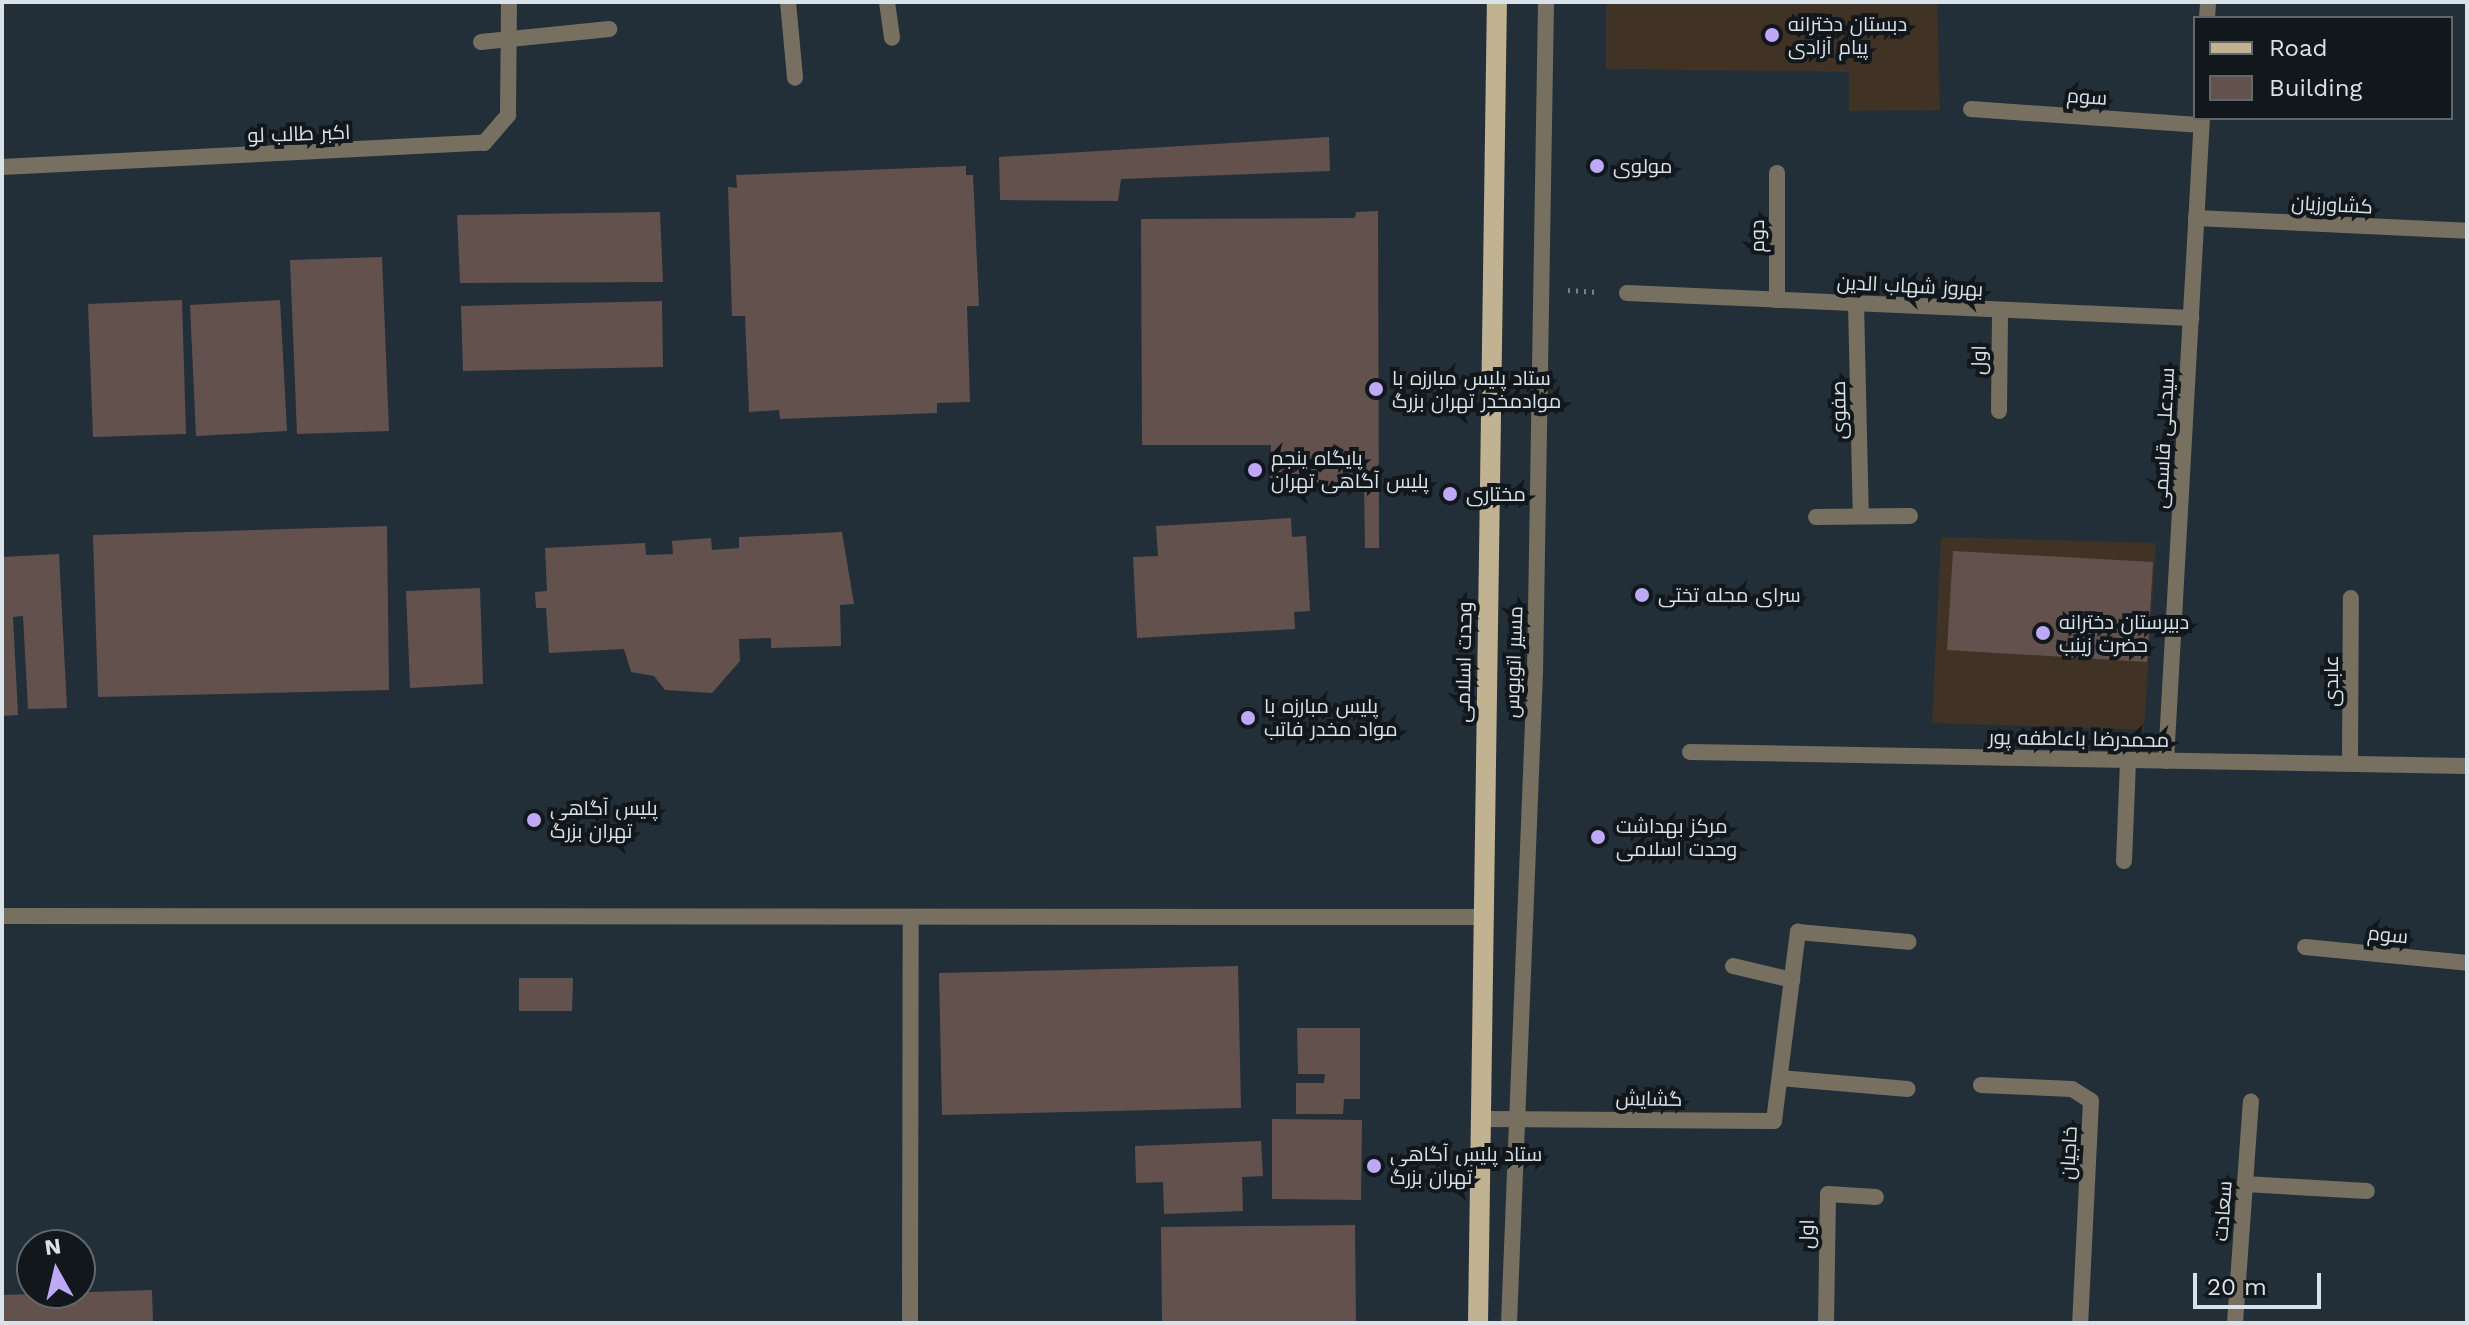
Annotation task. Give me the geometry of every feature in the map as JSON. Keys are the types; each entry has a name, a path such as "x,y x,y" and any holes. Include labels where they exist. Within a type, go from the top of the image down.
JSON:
{"main road":[{"name":"وحدت اسلامی","path":"1478,1323 1497,2"}],"street":[{"name":"اکبر طالب لو","path":"2,167 470,147 502,129 508,115 513,39 509,2"},
{"path":"788,2 795,78"},
{"path":"887,2 892,38"},
{"name":"مسیر اتوبوس","path":"1509,1323 1512,1117 1535,673 1546,2"},
{"path":"481,42 609,29"},
{"name":"سوم","path":"1971,109 2201,122"},
{"name":"سیدعلی قاسمی","path":"2166,761 2201,122"},
{"name":"دوم","path":"1777,173 1777,300"},
{"name":"کشاورزیان","path":"2196,218 2467,231"},
{"name":"بهروز شهاب الدین","path":"1627,293 2191,318"},
{"name":"صفوی","path":"1856,303 1861,516"},
{"name":"اول","path":"1999,411 2000,310"},
{"path":"1816,517 1910,516"},
{"name":"عابدی","path":"2350,764 2351,598"},
{"name":"محمدرضا باعاطفه پور","path":"1690,752 2467,766"},
{"path":"2124,861 2128,760"},
{"path":"2,916 1484,917"},
{"path":"910,1323 911,917"},
{"name":"گشایش","path":"1481,1119 1774,1121 1798,932 1909,942"},
{"name":"سوم","path":"2305,947 2467,963"},
{"path":"1733,966 1792,980"},
{"path":"1780,1078 1908,1089"},
{"name":"خاجیان","path":"1981,1085 2072,1089 2091,1101 2080,1323"},
{"name":"سعادت","path":"2235,1323 2251,1102"},
{"path":"2245,1184 2367,1191"},
{"name":"اول","path":"1826,1323 1828,1194 1876,1197"}],"shaded area":[{"name":"دبستان دخترانه پیام آزادی","path":"1606,2 1937,2 1940,110 1849,111 1849,72 1606,69"},
{"name":"دبیرستان دخترانه حضرت زینب","path":"1941,537 2156,543 2144,730 1932,723"}],"building":[{"path":"1329,137 1330,171 1121,179 1118,201 1000,200 999,157"},
{"path":"966,166 966,175 973,175 979,306 967,306 970,402 937,403 937,413 780,419 779,410 749,412 745,316 732,316 728,187 737,188 736,175"},
{"path":"1378,211 1379,548 1365,548 1364,486 1270,486 1271,445 1142,445 1141,219 1355,218 1356,212"},
{"path":"660,212 663,282 460,283 457,215"},
{"path":"382,257 389,431 297,434 290,260"},
{"path":"182,300 186,434 93,437 88,304"},
{"path":"280,300 287,431 196,436 190,305"},
{"path":"662,301 663,367 463,371 461,306"},
{"path":"1291,518 1292,537 1306,536 1310,611 1294,612 1295,629 1137,638 1133,557 1158,556 1156,526"},
{"path":"387,526 389,690 98,697 93,535"},
{"path":"842,532 854,604 840,605 841,646 771,648 771,638 739,639 740,661 712,693 665,690 654,676 631,672 624,649 549,653 546,608 536,608 535,592 547,591 545,548 645,543 646,555 673,554 672,541 711,538 712,550 739,548 739,537"},
{"path":"1953,551 2153,562 2147,662 1947,650"},
{"path":"59,554 67,708 28,709 23,616 13,617 18,715 2,716 2,557"},
{"path":"480,588 483,684 410,688 406,591"},
{"path":"1238,966 1241,1108 942,1115 939,973"},
{"path":"519,978 573,978 572,1011 519,1011"},
{"path":"1297,1028 1360,1028 1360,1099 1344,1099 1343,1114 1296,1114 1296,1083 1324,1083 1325,1074 1298,1074"},
{"path":"1272,1119 1362,1120 1361,1200 1272,1199"},
{"path":"1261,1141 1263,1176 1242,1177 1243,1211 1164,1214 1163,1182 1136,1183 1135,1146"},
{"path":"1355,1225 1356,1323 1162,1323 1161,1227"},
{"path":"152,1290 153,1323 2,1323 2,1295 16,1295 16,1309 96,1309 96,1292"}],"place":[{"name":"دبستان دخترانه پیام آزادی","path":"1772,35"},
{"name":"مولوی","path":"1597,166"},
{"name":"ستاد پلیس مبارزه با موادمخدر تهران بزرگ","path":"1376,389"},
{"name":"پایگاه پنجم پلیس آگاهی تهران","path":"1255,470"},
{"name":"مختاری","path":"1450,494"},
{"name":"سرای محله تختی","path":"1642,595"},
{"name":"دبیرستان دخترانه حضرت زینب","path":"2043,633"},
{"name":"پلیس مبارزه با مواد مخدر فاتب","path":"1248,718"},
{"name":"پلیس آگاهی تهران بزرگ","path":"534,820"},
{"name":"مرکز بهداشت وحدت اسلامی","path":"1598,837"},
{"name":"ستاد پلیس آگاهی تهران بزرگ","path":"1374,1166"}]}
